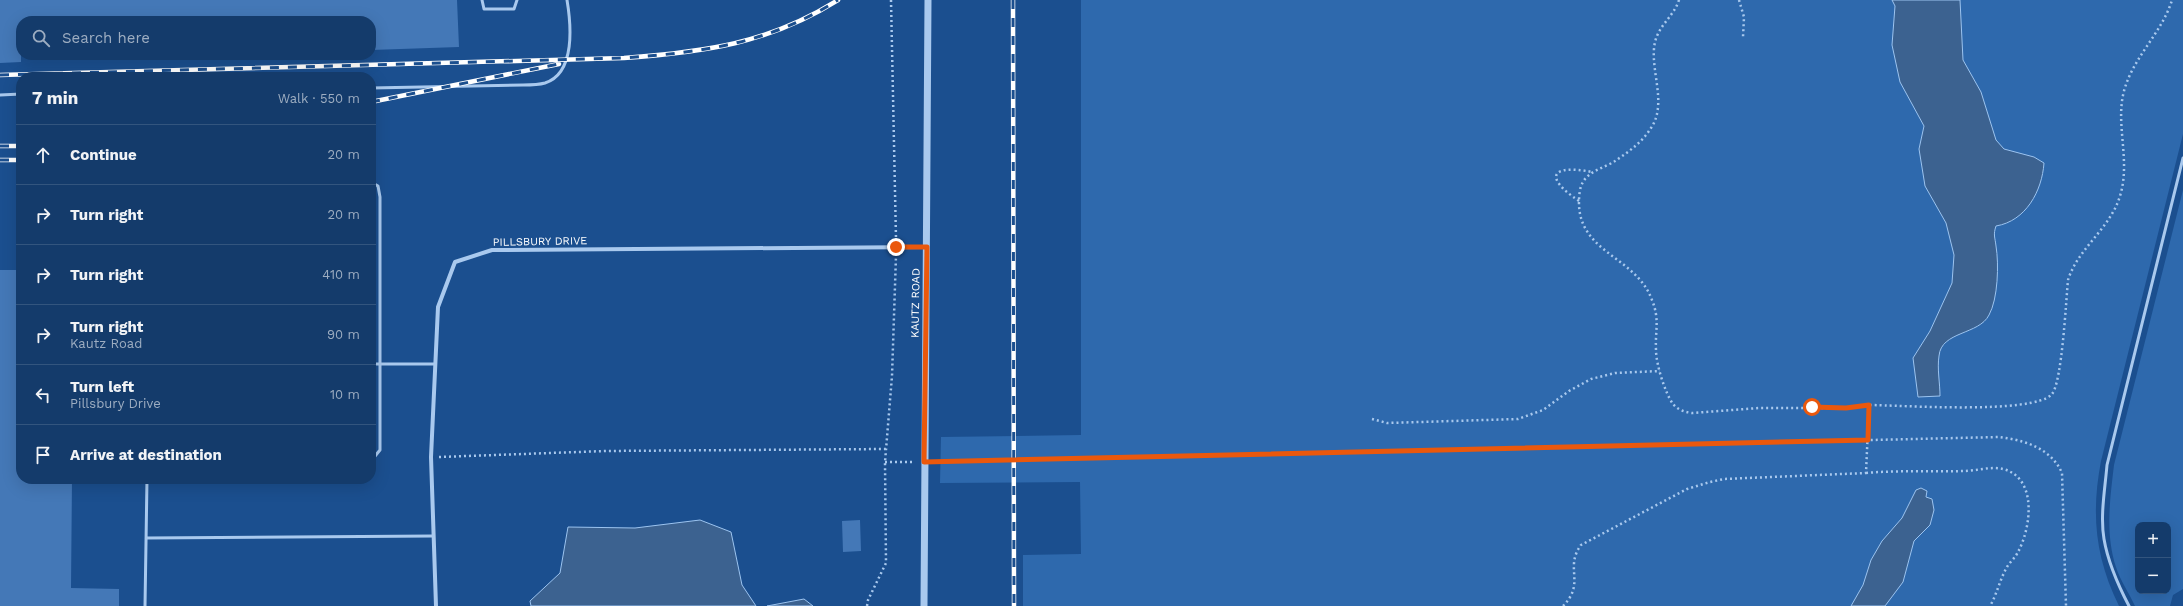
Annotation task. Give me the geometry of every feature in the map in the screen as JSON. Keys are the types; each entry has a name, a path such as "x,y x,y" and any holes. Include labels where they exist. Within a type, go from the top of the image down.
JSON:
{"street":[{"name":"KAUTZ ROAD","path":"924,606 928,0"},
{"name":"PILLSBURY DRIVE","path":"436,606 431,458 438,307 455,262 492,250 927,247"}],"lane":[{"path":"482,0 484,9 514,9 517,0"},
{"path":"376,88 523,85 546,83 558,74 570,46 571,34 567,0"},
{"path":"0,95 16,94"},
{"path":"2129,606 2113,574 2104,539 2104,498 2106,472 2183,158"},
{"path":"376,185 378,186 380,197 381,364 380,450 376,455"},
{"path":"376,364 435,364"},
{"path":"145,606 147,484"},
{"path":"146,538 433,536"}],"path":[{"path":"868,606 868,600 886,563 885,462 892,376 896,247 891,0"},
{"path":"1679,0 1660,28 1655,42 1657,103 1652,127 1641,141 1617,160 1592,172 1586,178 1581,188 1579,201 1582,219 1591,239 1629,268 1643,282 1652,298 1658,316 1656,350 1660,371 1673,404 1681,411 1692,413 1759,408 1846,408 1869,405 1908,407 2019,405 2041,400 2052,395 2056,386 2060,368 2068,280 2072,269 2113,214 2121,195 2125,170 2122,103 2124,90 2132,68 2172,0"},
{"path":"1739,0 1744,17 1743,37"},
{"path":"1579,201 1563,191 1557,183 1555,177 1562,169 1573,168 1592,172"},
{"path":"1372,419 1387,423 1518,420 1543,410 1569,391 1592,379 1615,373 1660,371"},
{"path":"1866,473 1869,405"},
{"path":"885,462 1999,437 2018,440 2046,452 2057,462 2062,473 2066,606"},
{"path":"431,458 606,451 886,449"},
{"path":"1563,606 1572,598 1575,590 1573,559 1581,545 1687,489 1724,479 1866,473 1897,470 1964,471 2002,468 2013,473 2022,482 2027,495 2028,525 2017,554 2007,566 1990,606"}],"shaded area":[{"path":"1081,0 2183,0 2183,134 2101,461 2098,480 2096,517 2100,553 2111,588 2119,606 1023,606 1023,555 1081,554 1080,482 940,483 941,437 1081,435"},
{"path":"1892,0 1960,0 1963,60 1981,92 1996,140 2004,149 2034,157 2044,163 2043,174 2036,194 2024,211 2007,223 1996,226 1994,234 1997,253 1997,281 1994,300 1989,315 1977,326 1953,337 1941,348 1938,366 1940,396 1918,397 1913,358 1930,331 1952,283 1954,255 1946,223 1925,186 1919,149 1924,126 1900,82 1892,45 1895,6"},
{"path":"2183,190 2183,589 2173,595 2170,606 2135,606 2122,582 2113,555 2109,529 2114,465"},
{"path":"1921,488 1927,491 1926,497 1932,499 1934,510 1930,525 1914,541 1903,582 1885,606 1851,606 1863,585 1871,560 1882,541 1902,518 1916,490"},
{"path":"700,520 731,532 742,585 756,606 531,606 530,601 560,573 568,527 635,528"},
{"path":"804,599 813,606 767,606"}],"building":[{"path":"0,0 457,0 459,47 376,50 376,16 16,16 16,60 21,60 21,62 0,63"},
{"path":"0,270 16,270 16,484 72,484 71,588 119,589 119,606 0,606"},
{"path":"860,520 861,551 843,552 842,521"}],"railway":[{"path":"110,72 653,56 708,49 761,36 812,15 838,0"},
{"path":"1013,0 1014,606"},
{"path":"376,101 559,64"},
{"path":"0,75 16,75"},
{"path":"0,146 16,146"},
{"path":"0,160 16,160"}],"route":[{"path":"896,247 927,247 924,462 1868,440 1869,405 1846,408 1812,407"}]}
